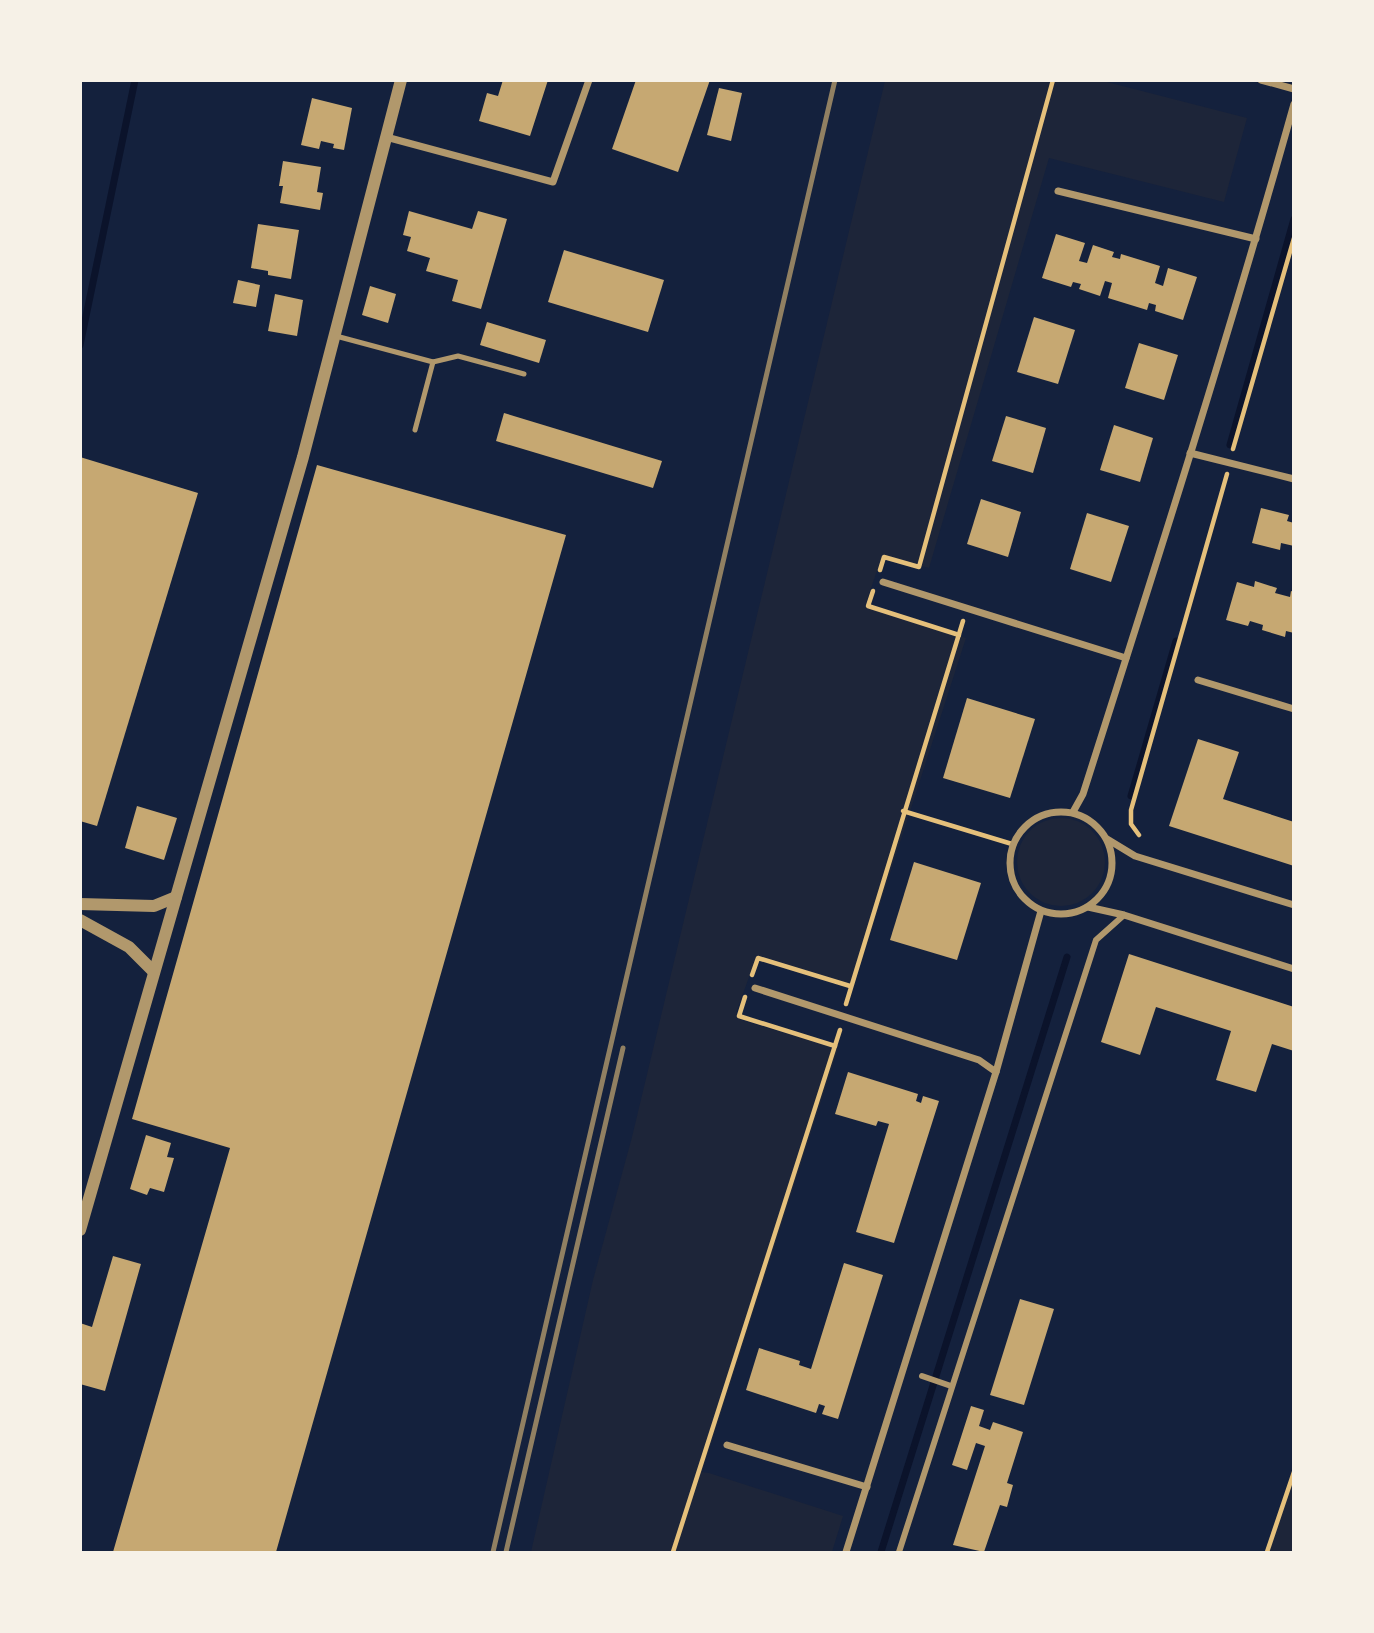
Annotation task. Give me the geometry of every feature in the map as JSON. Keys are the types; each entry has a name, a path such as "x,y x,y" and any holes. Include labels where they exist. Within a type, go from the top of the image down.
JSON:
{"street":[{"path":"80,1230 303,457 401,80"},
{"path":"386,137 553,182 589,80"},
{"path":"1261,80 1293,89"},
{"path":"1073,812 1083,794 1190,453 1256,239 1293,104"},
{"path":"1058,191 1256,239"},
{"path":"1190,453 1293,479"},
{"path":"883,582 1126,658"},
{"path":"1198,680 1293,709"},
{"path":"1107,839 1113,864 1106,889 1088,907 1065,915 1041,911 1020,896 1009,871 1012,844 1026,824 1048,813 1073,812 1093,822 1107,839 1135,856 1293,905"},
{"path":"80,904 154,906 176,897"},
{"path":"1088,907 1124,915 1293,969"},
{"path":"846,1552 996,1073 1041,911"},
{"path":"899,1552 948,1385 1096,940 1124,915"},
{"path":"80,920 129,947 154,972"},
{"path":"755,988 979,1060 996,1073"},
{"path":"925,1377 948,1385"},
{"path":"727,1445 867,1487"}],"lane":[{"path":"336,336 433,362 458,356 524,374"},
{"path":"415,430 433,362"}],"path":[{"path":"959,635 868,606 884,557 919,567 1053,80"},
{"path":"1232,454 1293,238"},
{"path":"1139,835 1132,824 1131,810 1227,472"},
{"path":"673,1552 844,1017 847,996 967,608"},
{"path":"903,811 1012,844"},
{"path":"1267,1552 1293,1472"}],"shaded area":[{"path":"885,81 1103,81 1247,118 1224,202 1049,158 929,568 882,556 865,606 966,638 854,985 757,955 736,1013 741,1020 838,1049 702,1472 843,1516 832,1552 531,1552 593,1280 632,1137"},
{"path":"1061,818 1078,822 1092,831 1101,845 1105,862 1101,879 1092,893 1078,902 1061,906 1044,902 1030,893 1021,879 1017,862 1021,845 1030,831 1044,822"},
{"path":"1293,1469 1293,1552 1269,1552"}],"building":[{"path":"503,80 548,80 530,136 479,121 487,93 498,96"},
{"path":"636,80 710,80 678,172 612,149"},
{"path":"719,88 742,93 731,141 707,135"},
{"path":"312,98 352,108 344,150 333,148 334,144 321,141 319,149 301,145"},
{"path":"283,161 321,167 317,192 323,193 320,210 280,203 283,186 279,186"},
{"path":"409,211 472,229 478,211 507,219 481,309 452,301 458,280 426,271 430,258 407,251 411,237 403,235"},
{"path":"258,224 299,230 291,279 268,275 268,271 251,268"},
{"path":"1056,234 1085,243 1079,261 1087,263 1093,245 1114,252 1112,257 1120,259 1121,254 1160,266 1155,283 1163,286 1168,268 1197,277 1183,320 1155,311 1156,305 1149,303 1147,310 1108,298 1112,283 1105,281 1100,296 1079,289 1081,284 1073,282 1071,287 1042,278"},
{"path":"564,250 664,280 648,332 548,302"},
{"path":"238,280 260,285 256,307 233,303"},
{"path":"370,286 396,294 388,323 362,315"},
{"path":"275,294 303,300 297,336 268,331"},
{"path":"1034,317 1075,330 1058,384 1017,372"},
{"path":"487,322 546,340 539,363 480,345"},
{"path":"1139,343 1178,355 1164,400 1125,388"},
{"path":"504,413 662,461 653,488 496,441"},
{"path":"1006,416 1046,428 1033,473 992,461"},
{"path":"1114,425 1153,438 1140,482 1100,470"},
{"path":"80,457 198,493 97,826 80,821"},
{"path":"317,465 566,535 276,1552 113,1552 230,1148 132,1119"},
{"path":"981,499 1021,512 1008,557 967,544"},
{"path":"1261,508 1289,515 1287,521 1294,523 1294,546 1281,543 1280,550 1252,543"},
{"path":"1087,513 1129,526 1111,582 1070,569"},
{"path":"1255,581 1277,588 1275,593 1290,597 1291,591 1294,592 1294,633 1286,631 1285,637 1262,630 1263,625 1250,621 1248,626 1226,620 1237,582 1254,587"},
{"path":"967,698 1035,719 1010,798 943,778"},
{"path":"1198,739 1239,752 1223,799 1294,822 1294,866 1169,826"},
{"path":"137,806 177,818 164,860 125,848"},
{"path":"914,862 981,883 957,960 890,940"},
{"path":"1129,954 1294,1007 1294,1051 1272,1044 1256,1092 1216,1080 1231,1031 1156,1007 1140,1055 1101,1042"},
{"path":"848,1072 918,1094 916,1101 921,1103 923,1096 939,1101 894,1243 856,1232 889,1124 878,1121 876,1126 835,1114"},
{"path":"146,1135 171,1143 167,1157 174,1158 164,1192 150,1188 147,1195 130,1189"},
{"path":"113,1256 141,1264 105,1391 80,1384 80,1323 92,1327"},
{"path":"844,1263 883,1275 838,1419 822,1414 825,1406 819,1404 816,1413 746,1390 759,1348 800,1361 799,1365 811,1369"},
{"path":"1020,1299 1054,1309 1024,1405 990,1395"},
{"path":"971,1406 984,1410 979,1426 990,1430 993,1422 1023,1432 1007,1483 1013,1485 1007,1507 1000,1505 984,1552 953,1545 985,1446 976,1443 967,1470 952,1465"}],"waterway":[{"path":"80,345 135,80"},
{"path":"1230,445 1294,219"},
{"path":"1131,796 1176,641"},
{"path":"881,1552 1067,957"}],"railway":[{"path":"493,1552 835,80"},
{"path":"506,1552 623,1048"}]}
